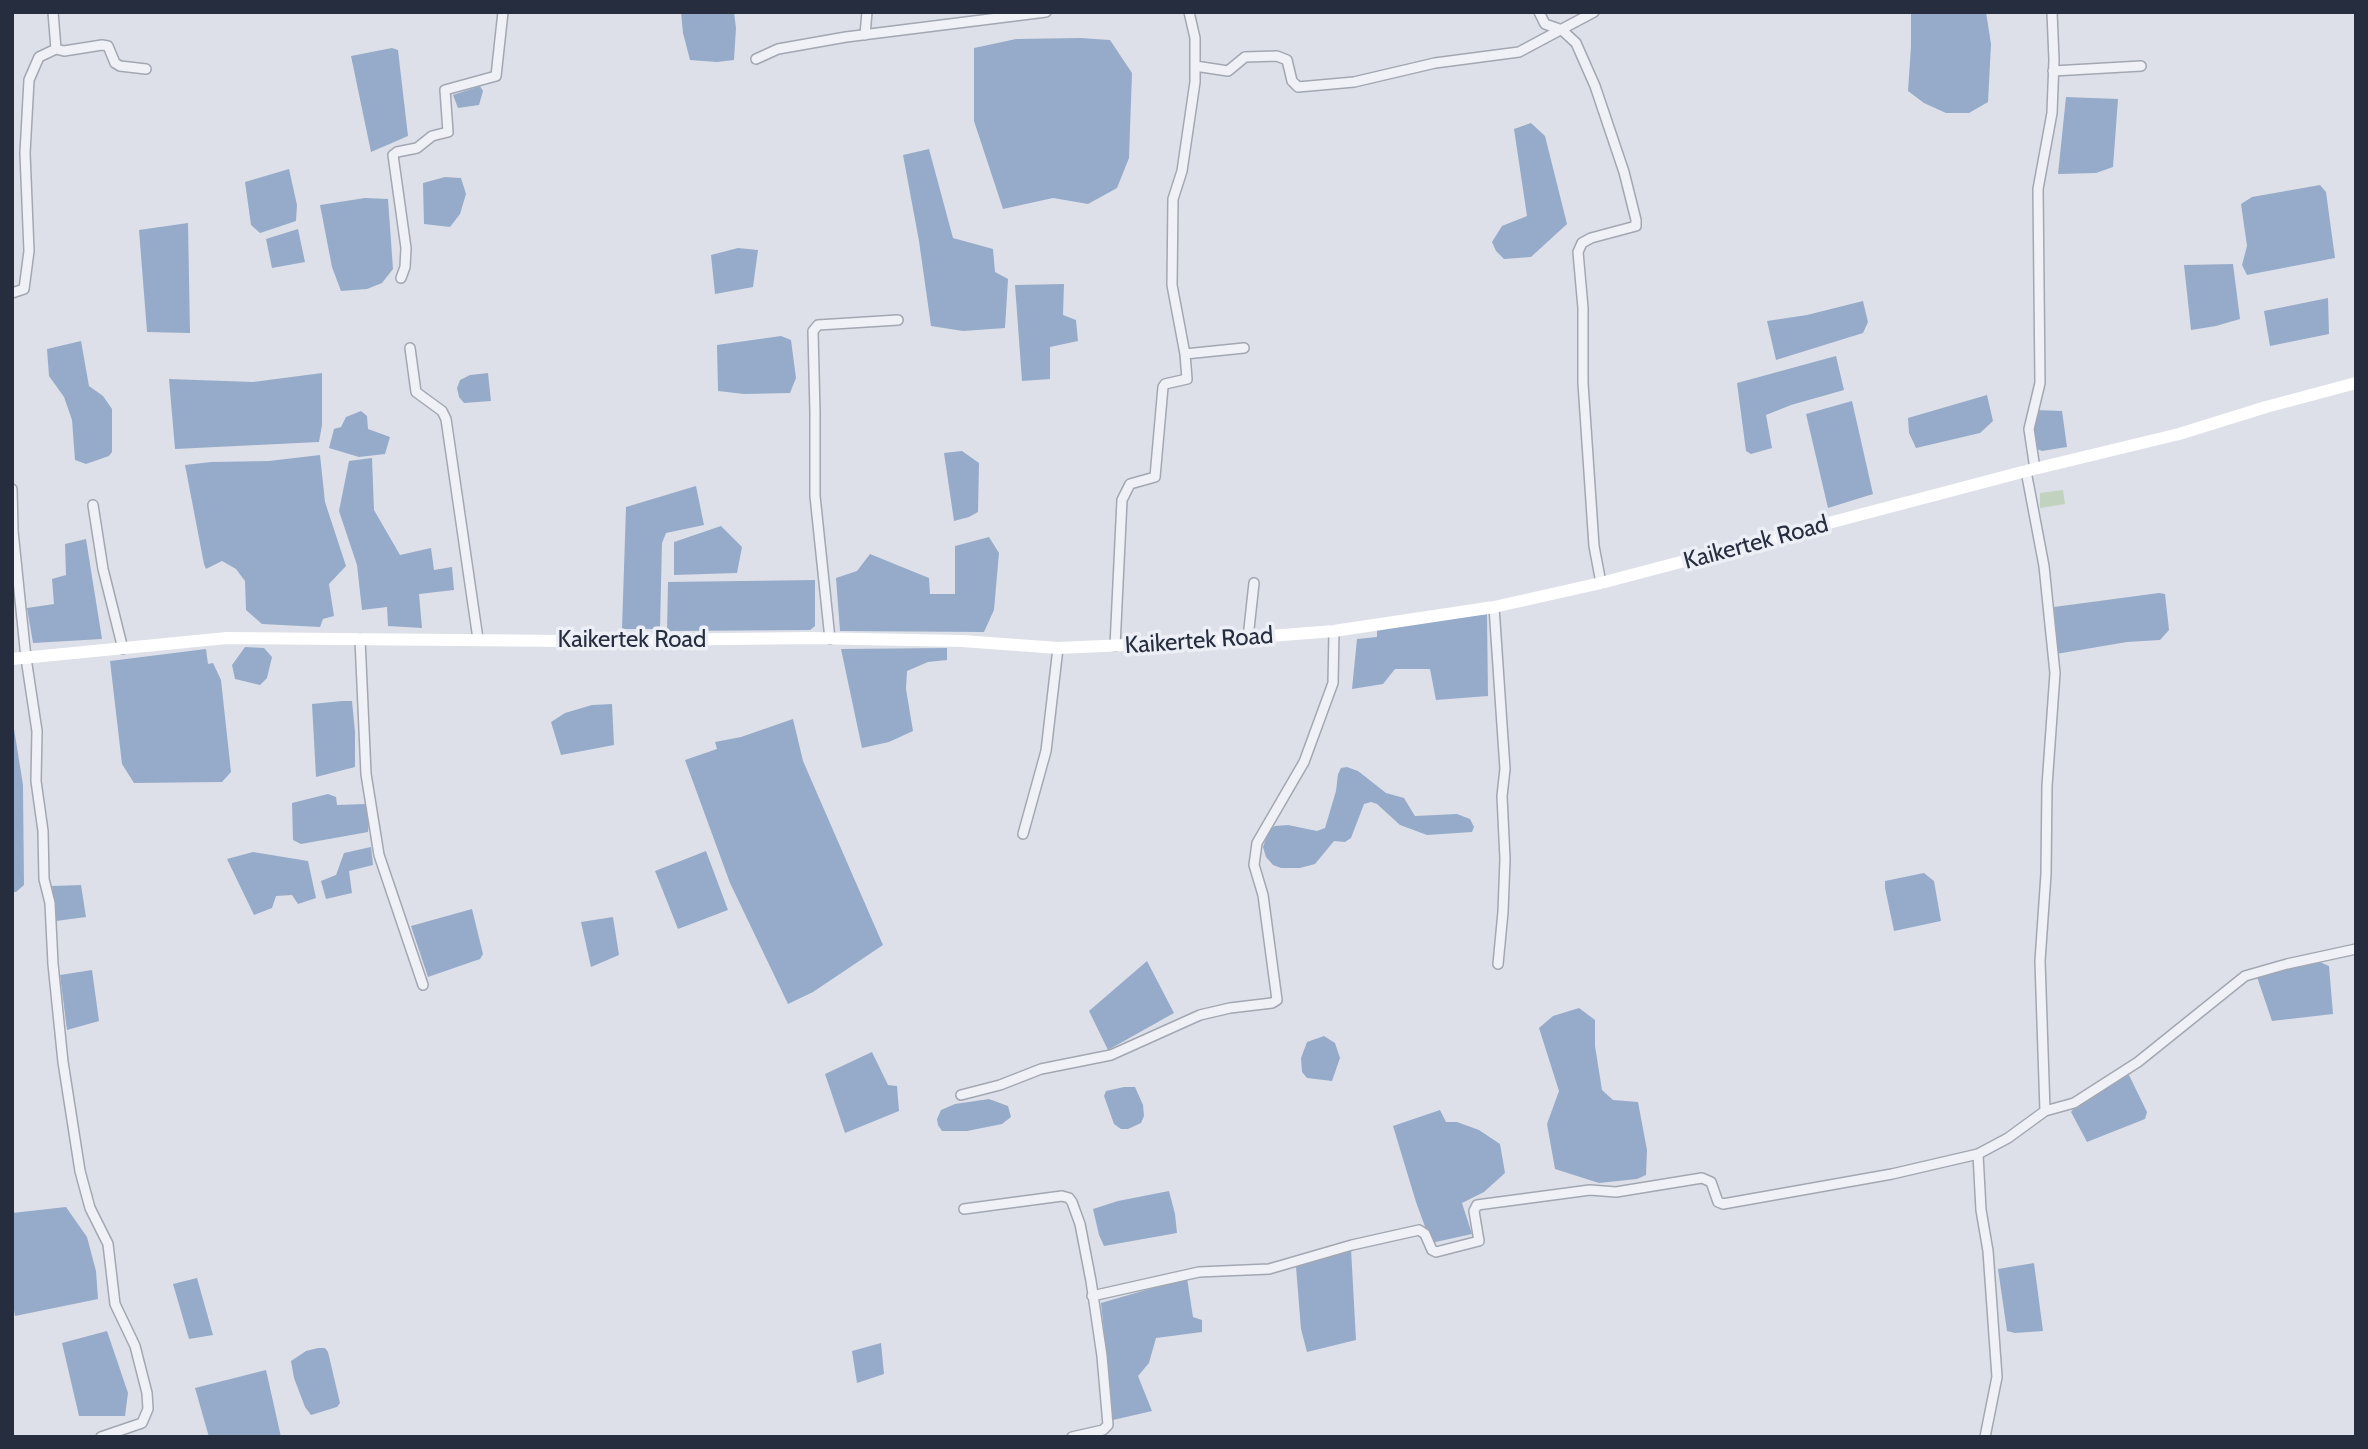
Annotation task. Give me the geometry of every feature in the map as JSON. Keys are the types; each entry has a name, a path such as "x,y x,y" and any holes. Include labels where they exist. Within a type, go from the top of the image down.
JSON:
{"main road":[{"name":"Kaikertek Road","path":"12,659 227,638 569,641 830,639 962,641 1058,648 1334,631 1494,607 1601,583 2030,470 2179,434 2356,383"}],"street":[{"path":"53,12 56,49"},
{"path":"401,278 407,248 393,155 417,148 432,136 448,132 445,90 496,76 503,12"},
{"path":"865,35 867,12"},
{"path":"757,59 778,49 1046,12"},
{"path":"1115,646 1122,500 1130,484 1155,477 1163,387 1165,384 1187,379 1172,285 1173,200 1182,171 1195,82 1195,38 1189,12"},
{"path":"1539,12 1545,23 1562,30 1576,43 1595,86 1624,172 1636,220 1636,226 1582,243 1578,253 1594,546 1601,583"},
{"path":"1195,66 1228,71 1245,57 1277,56 1287,60 1292,81 1298,87 1354,82 1435,63 1519,52 1594,12"},
{"path":"2045,1111 2040,961 2046,874 2047,786 2055,673 2044,566 2030,470 2029,429 2039,383 2038,189 2052,113 2052,12"},
{"path":"12,293 24,289 30,251 25,153 29,80 39,57 56,49 64,51 102,45 108,46 115,63 120,66 146,69"},
{"path":"2053,71 2141,66"},
{"path":"830,639 814,496 816,413 813,331 818,325 898,320"},
{"path":"410,348 416,392 442,411 446,419 478,639"},
{"path":"1185,354 1244,348"},
{"path":"12,489 13,531 26,658 37,731 36,781 43,831 44,879 50,903 52,964 63,1062 80,1171 90,1208 108,1244 115,1304 135,1346 147,1393 148,1409 142,1423 101,1437"},
{"path":"93,505 103,569 123,649"},
{"path":"1248,638 1254,583"},
{"path":"1494,607 1506,769 1502,796 1505,859 1498,964"},
{"path":"961,1095 1000,1085 1041,1069 1111,1055 1200,1015 1277,1000 1263,895 1254,864 1257,844 1304,762 1333,683 1334,631"},
{"path":"360,639 366,774 379,855 423,985"},
{"path":"1023,834 1045,751 1058,648"},
{"path":"1092,1296 1199,1272 1269,1269 1352,1245 1419,1230 1425,1234 1432,1250 1436,1252 1479,1241 1474,1211 1477,1205 1590,1190 1616,1192 1702,1178 1711,1182 1718,1202 1723,1204 1892,1174 1978,1154 2008,1138 2045,1111 2074,1103 2138,1062 2245,976 2356,949"},
{"path":"1978,1154 1997,1377 1985,1437"},
{"path":"964,1209 1062,1196 1072,1202 1080,1224 1091,1281 1102,1356 1108,1425 1103,1430 1072,1437"}],"green space":[{"path":"2063,490 2065,504 2040,508 2040,493"}],"water":[{"path":"681,12 734,12 734,60 690,60"},
{"path":"1911,12 1986,12 1991,44 1988,102 1969,113 1946,113 1924,103 1908,91"},
{"path":"1016,39 1110,40 1132,73 1129,158 1117,188 1088,204 1053,198 1003,209 974,121 974,48"},
{"path":"392,48 398,50 408,136 371,152 351,56"},
{"path":"480,86 483,91 479,105 458,108 453,95"},
{"path":"2066,97 2118,99 2113,167 2096,173 2058,174"},
{"path":"1531,123 1545,136 1567,224 1531,257 1504,259 1492,242 1502,226 1527,216 1514,129"},
{"path":"929,149 953,238 993,249 995,272 1008,279 1005,328 963,331 931,326 903,155"},
{"path":"289,169 297,205 296,221 260,233 251,225 245,182"},
{"path":"445,177 461,178 466,194 460,214 450,227 424,224 423,183"},
{"path":"2320,185 2326,192 2335,258 2247,275 2242,265 2247,246 2241,204 2252,197"},
{"path":"365,198 388,199 393,269 382,283 367,289 341,291 332,267 320,205"},
{"path":"188,223 190,333 147,332 139,230"},
{"path":"298,229 305,262 272,268 266,239"},
{"path":"738,248 758,250 753,287 715,294 711,255"},
{"path":"2233,264 2240,319 2191,330 2184,265"},
{"path":"1064,284 1063,315 1076,320 1078,341 1050,347 1050,379 1022,381 1015,285"},
{"path":"2328,298 2329,334 2270,346 2264,311"},
{"path":"1863,301 1868,322 1863,333 1776,360 1767,321 1807,315"},
{"path":"781,336 791,340 796,378 790,393 744,394 718,391 717,345"},
{"path":"81,341 89,386 103,396 112,409 112,452 109,456 86,464 75,460 72,420 64,397 49,376 47,349"},
{"path":"1836,356 1844,390 1766,415 1772,448 1751,454 1746,451 1737,383"},
{"path":"322,373 322,425 319,442 175,449 169,379 253,382"},
{"path":"488,373 491,401 464,403 457,388 460,380 470,375"},
{"path":"1987,395 1993,421 1980,433 1916,448 1909,433 1908,418"},
{"path":"1852,401 1873,494 1828,508 1806,414"},
{"path":"2036,410 2062,411 2067,447 2042,451 2034,448 2031,432"},
{"path":"361,411 367,416 368,429 390,437 385,454 359,457 329,448 334,429 341,427 346,417"},
{"path":"962,451 979,463 978,512 954,521 944,453"},
{"path":"320,455 325,502 346,566 329,584 334,616 323,619 320,627 262,624 246,610 245,581 236,569 222,561 206,569 185,465 269,461"},
{"path":"372,458 374,510 400,555 431,548 434,570 452,567 454,590 419,594 422,628 388,626 387,607 362,610 357,565 339,511 349,461"},
{"path":"696,486 704,525 666,533 662,543 660,629 622,629 626,507"},
{"path":"721,526 742,547 737,573 674,575 674,542"},
{"path":"989,537 999,553 994,610 984,632 840,631 836,578 857,571 870,554 929,578 930,594 955,594 955,546"},
{"path":"86,539 102,639 33,643 27,608 54,604 52,579 66,575 65,544"},
{"path":"815,580 815,626 810,630 667,631 668,582"},
{"path":"2165,594 2169,630 2160,640 2127,642 2056,654 2054,607"},
{"path":"1487,614 1488,696 1436,700 1430,669 1395,669 1383,684 1352,689 1357,639 1377,637 1377,628"},
{"path":"245,647 264,648 272,657 267,678 260,685 235,679 232,665"},
{"path":"947,648 947,660 928,662 907,671 906,689 913,731 889,742 862,748 841,649"},
{"path":"206,649 208,664 213,663 221,680 231,772 222,782 134,783 122,764 110,661"},
{"path":"352,701 355,767 316,777 312,704"},
{"path":"612,704 614,745 561,755 551,722 565,713 592,705"},
{"path":"12,716 23,785 24,885 16,892 12,892"},
{"path":"793,719 803,761 883,945 813,992 788,1004 730,883 685,760 717,749 715,742 741,737"},
{"path":"1341,768 1358,771 1386,793 1404,798 1415,816 1457,814 1470,819 1474,827 1472,832 1427,835 1400,825 1377,804 1371,802 1364,804 1351,838 1345,842 1334,841 1315,864 1300,868 1273,865 1266,857 1263,847 1269,830 1275,826 1288,825 1317,831 1325,828 1338,774"},
{"path":"328,794 336,797 337,805 365,804 370,809 368,832 301,844 293,840 292,803"},
{"path":"371,847 373,865 349,871 352,893 326,899 321,881 336,875 344,853"},
{"path":"706,851 728,910 678,929 655,871"},
{"path":"253,852 308,861 316,898 298,904 292,895 276,896 272,908 254,915 227,859"},
{"path":"1924,873 1934,881 1941,921 1894,931 1885,881"},
{"path":"81,885 86,917 56,921 52,886"},
{"path":"472,909 483,954 480,959 428,977 411,926"},
{"path":"613,917 619,955 591,967 581,922"},
{"path":"2313,959 2329,966 2333,1014 2272,1021 2256,974 2295,967"},
{"path":"1147,961 1174,1013 1108,1050 1089,1011"},
{"path":"92,970 99,1021 67,1030 60,975"},
{"path":"1579,1008 1595,1020 1595,1046 1602,1090 1613,1100 1638,1102 1647,1150 1646,1175 1637,1179 1599,1183 1555,1169 1547,1124 1559,1091 1539,1028 1553,1016"},
{"path":"1324,1036 1335,1043 1340,1058 1332,1081 1307,1078 1302,1072 1301,1058 1307,1042"},
{"path":"872,1052 888,1085 897,1086 899,1111 845,1133 825,1074"},
{"path":"2127,1071 2147,1112 2145,1119 2087,1142 2071,1112 2077,1104"},
{"path":"1135,1087 1143,1105 1144,1116 1141,1123 1128,1129 1121,1129 1114,1124 1104,1096 1106,1091"},
{"path":"989,1099 1008,1106 1011,1117 1002,1124 967,1131 942,1131 938,1125 937,1119 941,1110 955,1104"},
{"path":"1440,1110 1446,1122 1457,1122 1479,1130 1500,1144 1505,1173 1484,1192 1462,1203 1472,1234 1431,1243 1393,1126"},
{"path":"1169,1191 1177,1233 1104,1246 1093,1209"},
{"path":"66,1207 87,1237 96,1271 98,1299 15,1316 12,1298 12,1213"},
{"path":"1351,1249 1356,1340 1307,1352 1301,1329 1296,1267"},
{"path":"2034,1263 2043,1331 2007,1331 1998,1269"},
{"path":"197,1278 213,1335 189,1339 173,1284"},
{"path":"1187,1278 1193,1317 1202,1320 1202,1332 1156,1338 1149,1363 1138,1376 1152,1411 1113,1420 1101,1303"},
{"path":"107,1331 128,1393 125,1416 79,1416 62,1343"},
{"path":"881,1343 884,1374 857,1383 852,1351"},
{"path":"325,1348 328,1352 340,1403 337,1407 311,1415 305,1407 294,1378 291,1361 306,1351"},
{"path":"266,1370 281,1437 209,1437 195,1388"}]}
